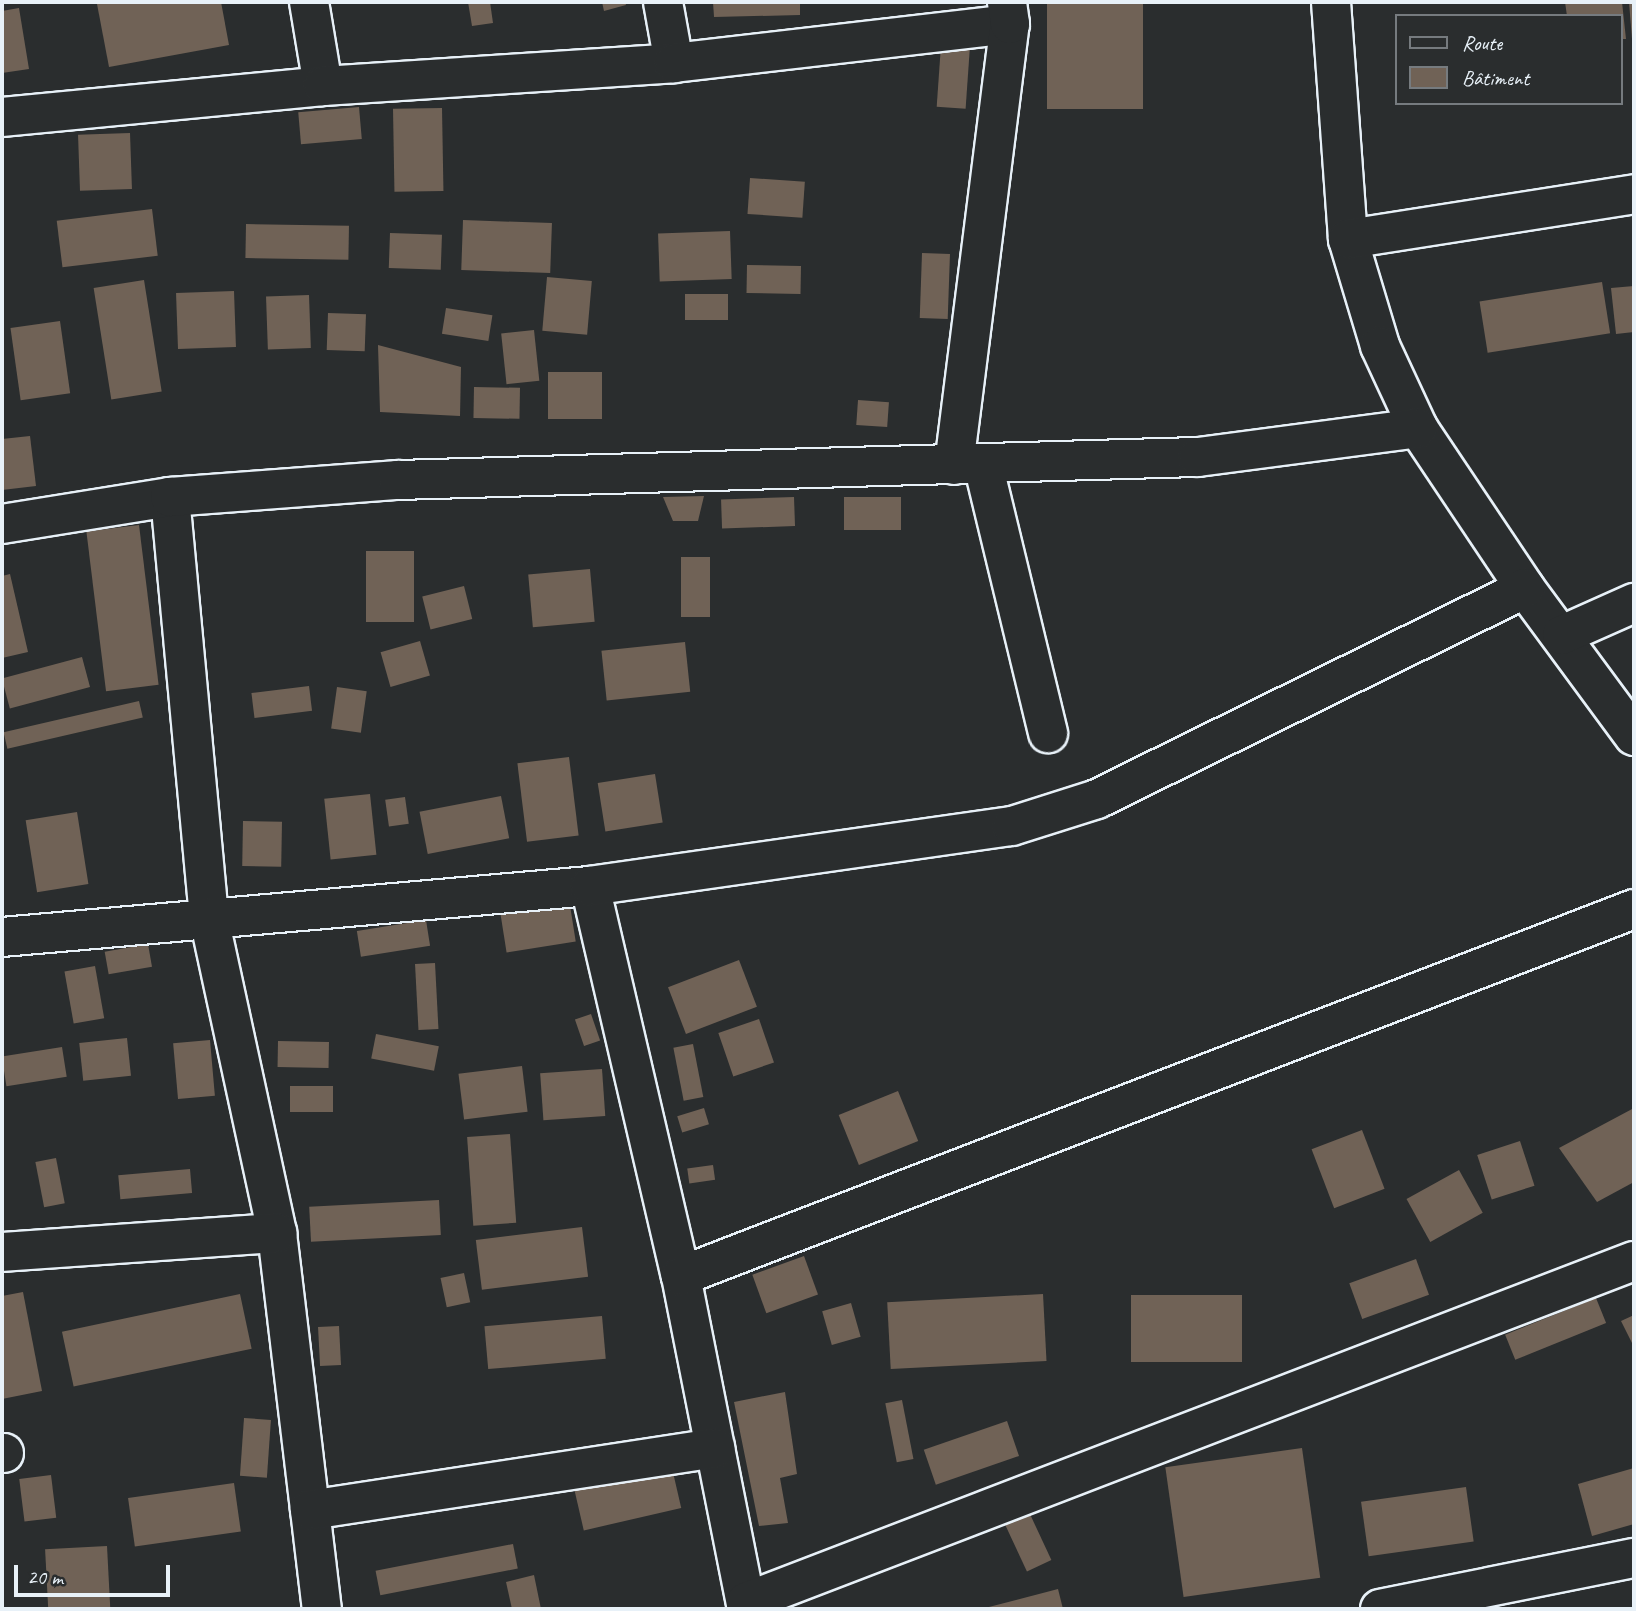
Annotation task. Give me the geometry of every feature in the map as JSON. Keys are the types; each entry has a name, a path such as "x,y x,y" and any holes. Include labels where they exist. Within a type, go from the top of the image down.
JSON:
{"street":[{"path":"309,2 323,86"},
{"path":"663,2 674,63"},
{"path":"1331,2 1348,239 1380,346 1418,428 1525,588 1634,736"},
{"path":"2,117 323,86 674,63 1008,13 968,464 1048,733"},
{"path":"1348,239 1634,194"},
{"path":"2,523 170,497 398,480 1198,457 1418,428"},
{"path":"170,497 209,918 277,1233 322,1609"},
{"path":"2,937 590,886 1012,826 1085,803 1525,588"},
{"path":"1562,635 1634,603"},
{"path":"590,886 681,1276 747,1606 1634,1261"},
{"path":"681,1276 1634,909"},
{"path":"2,1252 277,1233"},
{"path":"310,1510 715,1448"},
{"path":"1380,1609 1634,1558"}],"building":[{"path":"221,2 229,45 109,67 97,4"},
{"path":"468,2 490,2 493,23 472,26"},
{"path":"602,2 625,2 626,5 604,11"},
{"path":"713,2 800,2 800,15 714,17"},
{"path":"1047,2 1143,2 1143,109 1047,109"},
{"path":"1565,2 1622,2 1626,39 1622,39 1622,14 1567,14"},
{"path":"1629,2 1634,2 1634,39 1632,39"},
{"path":"19,8 29,69 2,73 2,11"},
{"path":"941,45 970,47 966,109 937,107"},
{"path":"359,107 362,139 301,144 298,112"},
{"path":"442,108 443,191 394,192 393,109"},
{"path":"130,133 132,189 80,191 78,135"},
{"path":"750,178 805,182 802,218 747,214"},
{"path":"152,209 158,256 62,267 57,221"},
{"path":"463,220 552,223 550,273 461,270"},
{"path":"246,224 349,226 348,260 245,258"},
{"path":"730,231 732,279 660,281 658,234"},
{"path":"390,233 442,235 441,270 389,268"},
{"path":"922,253 950,254 948,319 920,318"},
{"path":"747,265 801,266 801,294 747,293"},
{"path":"547,277 592,281 587,335 542,331"},
{"path":"144,280 162,392 111,400 94,288"},
{"path":"1602,282 1610,333 1488,353 1480,301"},
{"path":"1634,286 1634,332 1616,334 1611,288"},
{"path":"234,291 236,347 178,349 176,293"},
{"path":"685,294 728,294 728,320 685,320"},
{"path":"309,295 311,348 268,349 266,297"},
{"path":"446,308 492,315 488,341 442,334"},
{"path":"328,313 366,314 365,351 327,350"},
{"path":"60,321 70,393 21,400 10,328"},
{"path":"534,330 539,381 507,384 501,333"},
{"path":"378,345 461,367 460,416 380,412"},
{"path":"548,372 602,372 602,419 548,419"},
{"path":"474,387 520,388 519,419 473,418"},
{"path":"858,400 889,402 887,427 856,425"},
{"path":"30,436 36,486 2,490 2,439"},
{"path":"704,496 698,521 673,521 663,497"},
{"path":"794,497 795,526 722,529 721,500"},
{"path":"844,497 901,497 901,530 844,530"},
{"path":"139,525 159,685 106,691 86,531"},
{"path":"366,551 414,551 414,622 366,622"},
{"path":"681,557 710,557 710,617 681,617"},
{"path":"590,569 595,622 533,627 528,574"},
{"path":"10,574 28,652 2,658 2,576"},
{"path":"464,586 472,619 431,629 422,596"},
{"path":"420,641 430,676 391,687 381,652"},
{"path":"685,642 690,692 607,701 601,651"},
{"path":"82,657 90,687 10,708 2,678"},
{"path":"309,686 312,711 254,718 251,693"},
{"path":"337,687 367,691 361,733 331,729"},
{"path":"139,701 143,718 7,749 4,732"},
{"path":"569,757 579,835 527,842 517,763"},
{"path":"655,774 663,822 605,831 598,783"},
{"path":"370,794 376,855 331,859 324,799"},
{"path":"501,796 509,838 428,854 420,812"},
{"path":"405,797 409,824 389,827 385,800"},
{"path":"77,812 88,884 37,892 26,820"},
{"path":"243,821 282,822 281,867 242,866"},
{"path":"569,899 576,941 507,952 500,910"},
{"path":"426,920 430,946 361,957 357,931"},
{"path":"148,944 152,967 109,974 105,952"},
{"path":"739,960 757,1007 686,1034 668,987"},
{"path":"435,963 438,1029 418,1030 415,964"},
{"path":"95,966 104,1018 74,1024 64,971"},
{"path":"591,1014 600,1040 584,1046 575,1020"},
{"path":"759,1019 774,1062 733,1076 718,1033"},
{"path":"376,1034 439,1046 434,1071 371,1059"},
{"path":"127,1038 131,1076 83,1081 79,1043"},
{"path":"210,1040 215,1096 178,1099 173,1043"},
{"path":"278,1041 329,1042 329,1068 278,1067"},
{"path":"693,1044 703,1097 684,1101 673,1048"},
{"path":"62,1047 67,1077 6,1086 2,1057"},
{"path":"522,1066 528,1112 464,1119 458,1074"},
{"path":"602,1069 605,1116 543,1120 540,1073"},
{"path":"290,1086 333,1086 333,1112 290,1112"},
{"path":"898,1091 918,1141 859,1165 839,1115"},
{"path":"704,1108 709,1124 682,1132 677,1116"},
{"path":"1634,1108 1634,1182 1597,1202 1559,1148"},
{"path":"1362,1130 1385,1189 1334,1208 1312,1149"},
{"path":"510,1134 516,1223 473,1226 467,1137"},
{"path":"1520,1141 1535,1186 1492,1200 1477,1155"},
{"path":"56,1158 65,1203 44,1207 35,1162"},
{"path":"713,1165 715,1180 689,1183 687,1169"},
{"path":"190,1169 192,1193 120,1199 118,1175"},
{"path":"1459,1170 1483,1213 1430,1242 1407,1199"},
{"path":"439,1200 441,1235 311,1242 309,1207"},
{"path":"582,1227 588,1277 482,1290 476,1240"},
{"path":"804,1256 818,1295 766,1313 752,1275"},
{"path":"1416,1259 1429,1295 1362,1319 1349,1283"},
{"path":"464,1273 470,1302 447,1307 441,1278"},
{"path":"23,1292 42,1391 2,1399 2,1296"},
{"path":"240,1294 252,1349 74,1387 62,1332"},
{"path":"1043,1294 1047,1361 891,1369 887,1302"},
{"path":"1131,1295 1242,1295 1242,1362 1131,1362"},
{"path":"1596,1298 1606,1323 1515,1360 1505,1335"},
{"path":"851,1303 861,1337 832,1345 822,1311"},
{"path":"1634,1315 1634,1347 1621,1321"},
{"path":"602,1316 606,1359 488,1369 484,1326"},
{"path":"339,1326 341,1365 320,1366 318,1327"},
{"path":"785,1392 797,1474 780,1478 788,1523 759,1526 734,1402"},
{"path":"902,1400 913,1459 897,1462 885,1403"},
{"path":"244,1418 271,1420 267,1478 240,1476"},
{"path":"1007,1421 1019,1456 936,1485 924,1450"},
{"path":"1302,1448 1320,1578 1184,1597 1165,1467"},
{"path":"672,1468 681,1508 584,1530 575,1490"},
{"path":"1634,1468 1634,1524 1592,1536 1578,1484"},
{"path":"51,1475 56,1518 24,1522 19,1479"},
{"path":"234,1483 241,1532 135,1546 128,1498"},
{"path":"1466,1487 1474,1541 1369,1556 1361,1502"},
{"path":"1029,1512 1051,1560 1027,1571 1005,1523"},
{"path":"513,1544 518,1569 380,1595 376,1571"},
{"path":"107,1546 110,1609 48,1609 45,1549"},
{"path":"534,1575 541,1609 512,1609 506,1582"},
{"path":"1058,1589 1063,1609 985,1609 985,1608"}]}
